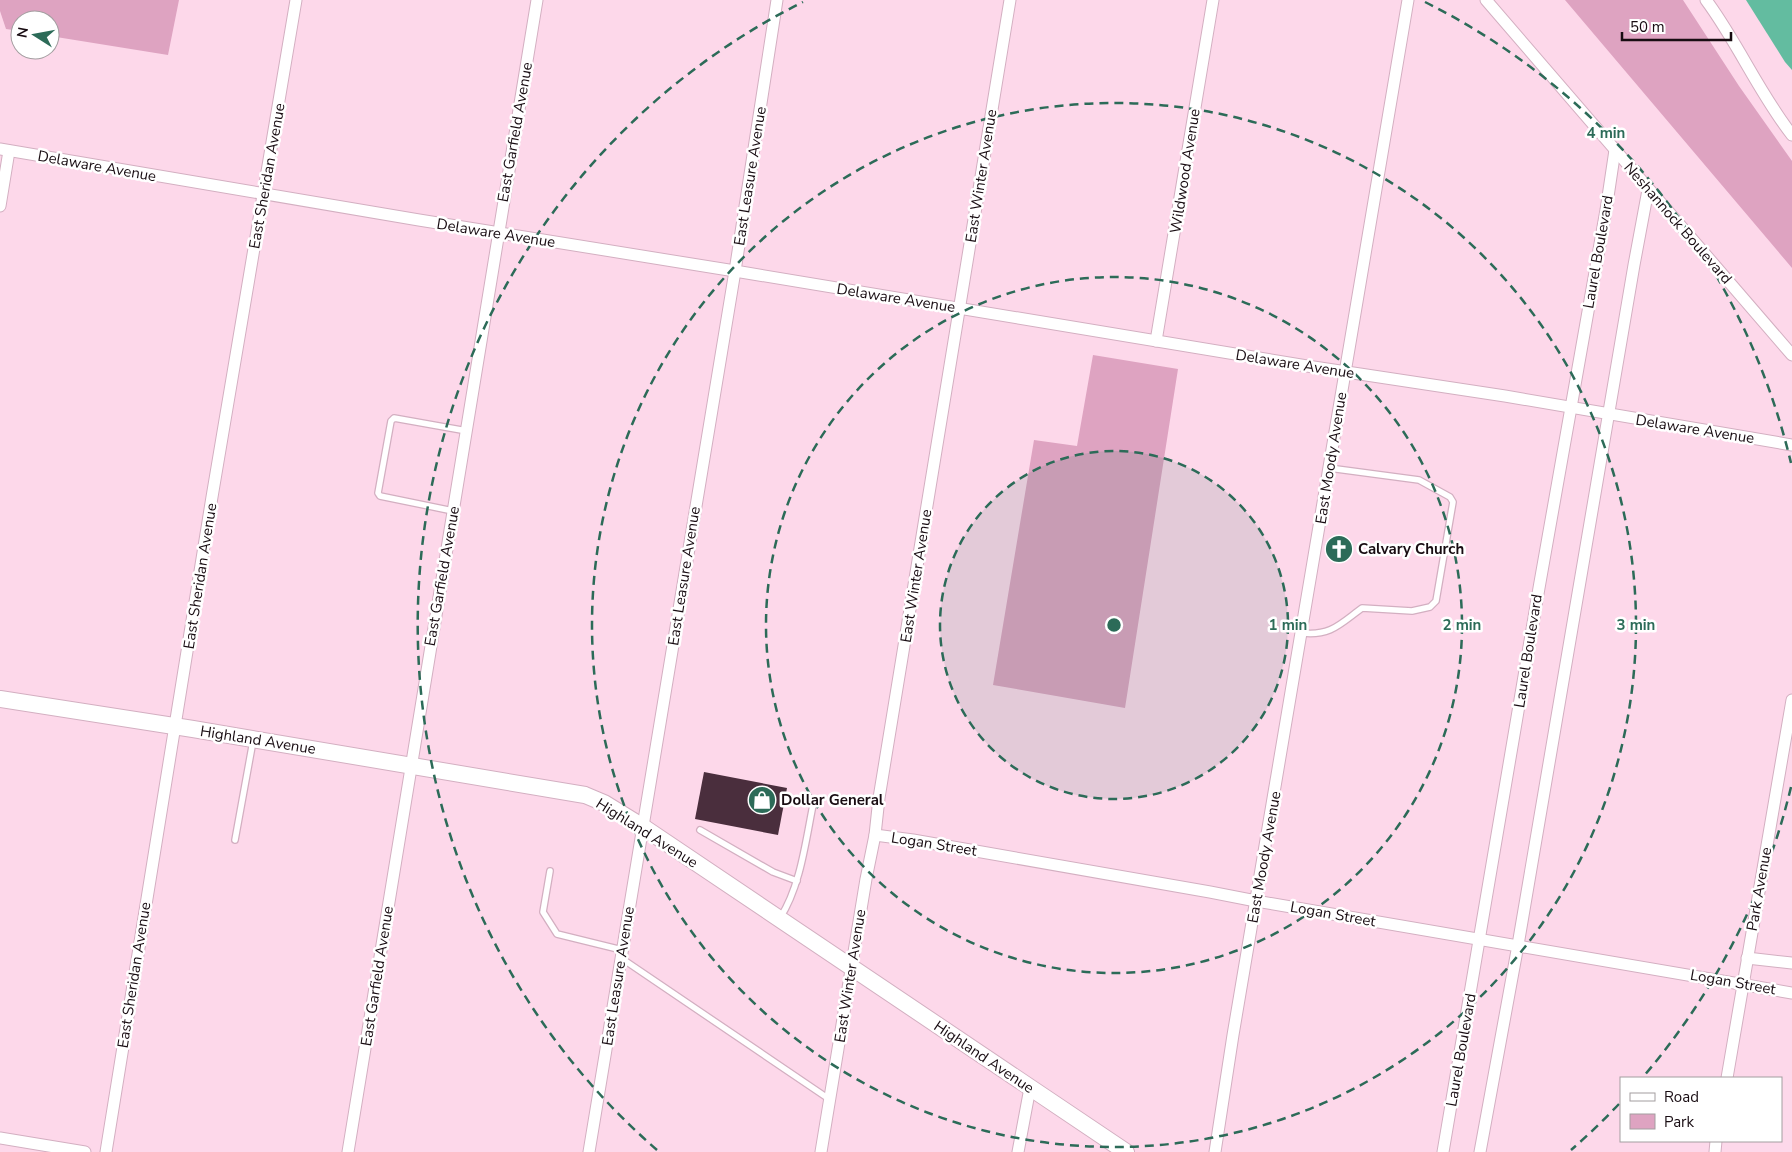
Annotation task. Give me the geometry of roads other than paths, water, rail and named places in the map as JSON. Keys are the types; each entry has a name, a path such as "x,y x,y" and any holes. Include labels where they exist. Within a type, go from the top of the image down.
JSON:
{"main road":[{"name":"Highland Avenue","path":"0,699 412,765 585,795 604,803 643,827 778,920 1126,1152"}],"street":[{"name":"East Sheridan Avenue","path":"106,1152 212,497 296,0"},
{"name":"East Garfield Avenue","path":"348,1152 537,0"},
{"name":"East Leasure Avenue","path":"589,1152 778,0"},
{"name":"East Winter Avenue","path":"821,1152 875,835 879,798 1010,0"},
{"name":"Wildwood Avenue","path":"1156,341 1213,0"},
{"name":"East Moody Avenue","path":"1215,1152 1233,1034 1408,0"},
{"name":"Neshannock Boulevard","path":"1486,0 1792,355"},
{"path":"1706,0 1776,115 1792,135"},
{"name":"Delaware Avenue","path":"4,150 1792,445"},
{"path":"0,206 4,150"},
{"name":"Laurel Boulevard","path":"1443,1152 1538,588 1606,210 1615,150"},
{"path":"1480,1152 1518,946 1648,190"},
{"name":"Park Avenue","path":"1727,1077 1792,700"},
{"name":"Logan Street","path":"875,835 961,848 1256,901 1792,993"},
{"path":"1747,958 1792,963"},
{"path":"1018,1152 1030,1088"},
{"path":"0,1138 85,1152"}],"lane":[{"path":"453,512 380,496 378,493 391,421 394,418 467,431"},
{"path":"1302,633 1316,634 1333,629 1362,608 1412,611 1430,607 1436,601 1454,502 1450,497 1419,480 1329,468"},
{"path":"235,840 254,740"},
{"path":"778,920 787,907 796,881 814,800"},
{"path":"700,830 773,872 796,881"},
{"path":"550,871 543,912 556,934 621,954 830,1099"}],"place":[{"name":"Calvary Church","path":"1339,549"},
{"name":"Dollar General","path":"762,800"}]}
